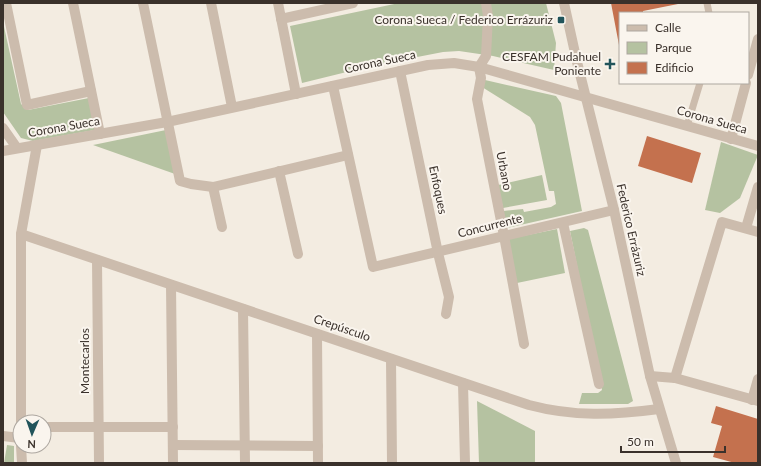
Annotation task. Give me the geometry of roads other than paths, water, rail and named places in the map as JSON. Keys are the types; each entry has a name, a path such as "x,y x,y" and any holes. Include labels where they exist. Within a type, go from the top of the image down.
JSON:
{"street":[{"path":"6,3 27,105 91,91"},
{"path":"73,3 100,134"},
{"path":"143,3 180,180 191,184 213,187 348,155 333,86"},
{"path":"211,3 232,108"},
{"path":"278,3 296,94"},
{"path":"281,19 350,3"},
{"name":"Urbano","path":"486,3 488,16 486,56 479,67 481,78 477,99 524,344"},
{"name":"Federico Errázuriz","path":"564,3 614,210 650,376 676,463"},
{"path":"749,73 756,57 758,39"},
{"name":"Corona Sueca","path":"3,151 167,122 441,63 467,64 479,67 758,146"},
{"name":"Enfoques","path":"400,71 438,253 449,297 446,314"},
{"path":"731,139 746,84"},
{"path":"3,128 17,148"},
{"path":"21,414 21,234 36,145"},
{"name":"Concurrente","path":"348,155 373,267 438,253 614,210"},
{"path":"279,171 298,254"},
{"path":"213,187 222,227"},
{"path":"746,228 758,187"},
{"path":"675,378 722,222 758,232"},
{"path":"563,223 598,384"},
{"name":"Crepúsculo","path":"21,234 529,405 559,412 604,415 659,409"},
{"name":"Montecarlos","path":"97,260 99,463"},
{"path":"171,285 173,463"},
{"path":"243,309 245,463"},
{"path":"317,334 318,463"},
{"path":"391,359 392,463"},
{"path":"650,376 675,378 755,400 758,379"},
{"path":"463,383 465,463"},
{"path":"52,427 173,427"},
{"path":"173,445 318,446"}],"lane":[{"path":"687,126 700,84"}],"place":[{"name":"Corona Sueca / Federico Errázuriz","path":"561,20"},
{"name":"CESFAM Pudahuel Poniente","path":"610,64"}]}
